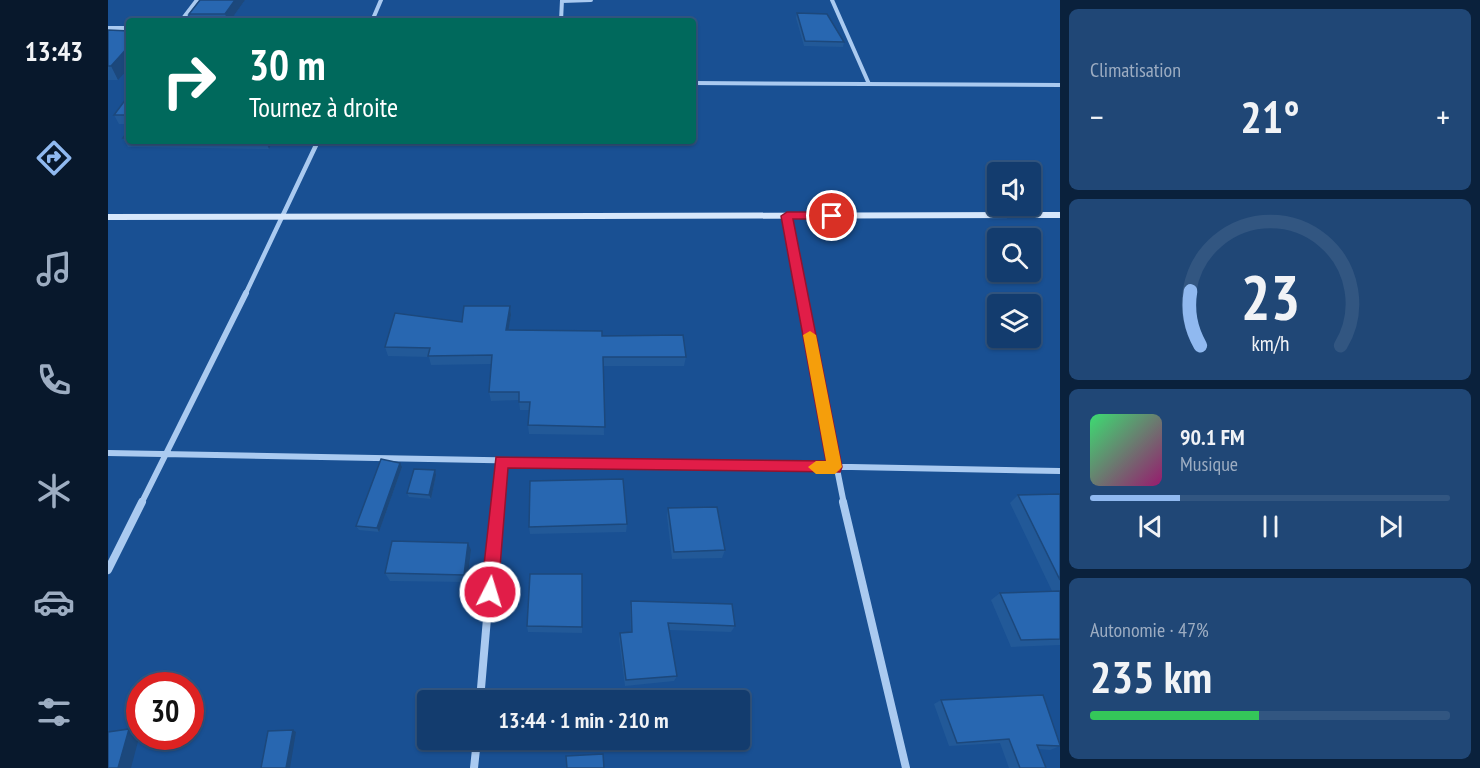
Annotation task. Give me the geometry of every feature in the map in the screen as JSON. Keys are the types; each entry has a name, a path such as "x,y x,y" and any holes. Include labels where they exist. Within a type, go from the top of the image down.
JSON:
{"street":[{"path":"183,18 197,0"},
{"path":"373,18 381,0"},
{"path":"561,18 562,1 591,0"},
{"path":"832,0 869,84"},
{"path":"108,28 126,28"},
{"path":"696,83 1060,85"},
{"path":"108,570 284,217 317,144"},
{"path":"108,217 1060,215"},
{"path":"787,216 835,467 906,768"},
{"path":"108,453 1060,471"},
{"path":"481,690 501,461"},
{"path":"474,768 476,750"}],"building":[{"path":"200,0 235,0 225,14 189,14"},
{"path":"797,13 827,14 844,42 805,41"},
{"path":"108,30 126,31 126,49 111,66 108,66"},
{"path":"126,99 126,115 114,115"},
{"path":"464,306 510,306 506,330 602,331 602,336 683,335 686,357 603,357 605,427 528,425 530,402 519,402 519,392 489,392 492,355 428,356 430,348 385,347 395,313 462,322"},
{"path":"381,459 400,463 377,528 356,526"},
{"path":"414,469 435,470 429,495 407,493"},
{"path":"623,479 627,524 529,527 530,481"},
{"path":"1060,494 1060,580 1018,495"},
{"path":"717,507 725,550 674,552 668,508"},
{"path":"392,541 468,543 464,575 385,573"},
{"path":"530,574 582,574 582,627 527,626"},
{"path":"1060,591 1060,639 1021,640 1000,593"},
{"path":"631,601 732,604 735,626 668,623 677,676 626,680 620,633 632,632"},
{"path":"1043,695 1060,745 1037,745 1046,768 1020,768 1009,739 957,743 941,700"},
{"path":"126,729 126,740 118,768 108,768 108,732"},
{"path":"293,730 286,768 261,768 268,731"},
{"path":"603,754 604,768 567,768 566,756"}],"slow traffic":[{"path":"810,335 835,467 816,467"}],"route":[{"path":"490,592 501,461 835,467 787,216 832,216"}]}
